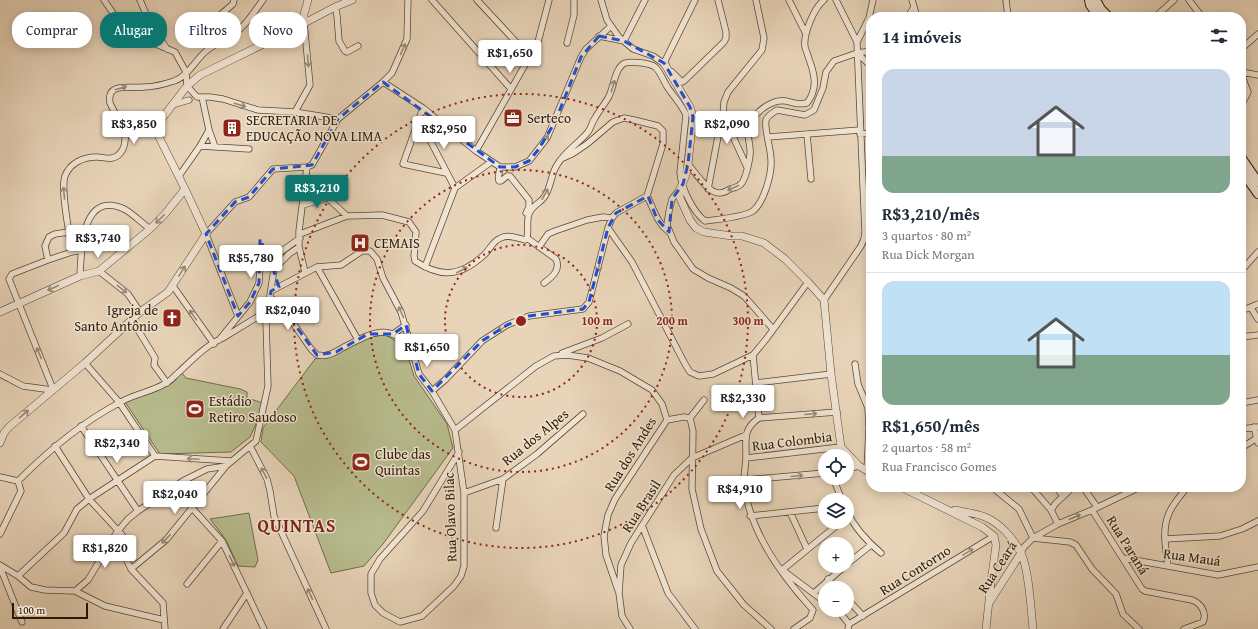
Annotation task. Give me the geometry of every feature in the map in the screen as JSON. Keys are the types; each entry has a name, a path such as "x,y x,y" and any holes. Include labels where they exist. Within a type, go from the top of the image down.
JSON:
{"main road":[{"path":"1089,0 1090,5 1095,12"},
{"path":"1096,0 1104,12"},
{"path":"1246,164 1258,182"},
{"path":"1246,177 1258,194"}],"street":[{"path":"104,0 115,16 141,38 175,52 186,72 187,86 200,97 215,147"},
{"path":"140,0 148,19 168,49"},
{"path":"223,12 233,4 234,0"},
{"path":"72,252 63,189 65,176 72,165 83,159 96,157 112,158 118,155 125,144 125,135 110,103 110,94 121,87 144,88 175,81 206,52 240,29 263,0"},
{"path":"305,12 308,0"},
{"path":"307,21 352,0"},
{"path":"0,444 4,433 10,427 85,363 140,312 168,292 206,234 235,202 248,197 273,169 308,167 312,165 338,119 392,73 407,39 408,0"},
{"path":"432,0 512,89"},
{"path":"477,0 530,57"},
{"path":"476,151 538,42 549,0"},
{"path":"567,43 574,15 574,0"},
{"path":"601,0 607,20 624,41 633,49 653,56 664,63 682,82 724,42 726,38 726,32 718,0"},
{"path":"624,41 644,0"},
{"path":"664,63 695,0"},
{"path":"708,189 723,115 724,102 728,92 762,50 764,38 756,0"},
{"path":"789,0 806,34"},
{"path":"688,164 708,189 714,192 720,193 737,187 742,183 745,178 751,151 748,127 752,120 769,105 778,101 787,101 798,104 807,103 812,96 815,81 805,47 806,34 817,7 824,0"},
{"path":"824,300 864,239 857,42 836,0"},
{"path":"870,12 873,0"},
{"path":"912,0 916,12"},
{"path":"1006,0 1007,12"},
{"path":"1161,12 1174,0"},
{"path":"1189,0 1198,12"},
{"path":"335,7 338,15 339,41 347,52 358,46"},
{"path":"911,12 914,7"},
{"path":"857,42 866,24"},
{"path":"383,82 423,108 491,162 500,167 515,167 529,161 547,138 581,57 586,49 611,26"},
{"path":"1246,45 1258,34"},
{"path":"599,36 624,41"},
{"path":"238,316 206,234 158,135 157,125 187,86 200,75 255,48"},
{"path":"295,112 310,85 306,48"},
{"path":"527,238 529,232 528,220 530,211 533,206 547,194 556,166 561,159 590,130 594,119 610,96 615,76 624,63 630,62 651,64 655,67 683,108 686,115 680,173 682,187 698,216 705,220 744,214 753,210 765,194 770,174 771,160 766,119 777,110 805,115 814,110 823,88 826,72 834,61 857,53 866,52"},
{"path":"857,53 866,61"},
{"path":"664,63 690,107 693,117 688,164 680,198 690,220 696,228 704,232 742,236 764,243 785,259 824,300 831,374 841,447 858,466 866,470"},
{"path":"1246,74 1258,76"},
{"path":"1246,84 1248,92 1246,96"},
{"path":"200,97 223,99 258,110 295,112 338,119"},
{"path":"172,105 189,100"},
{"path":"423,108 403,164 446,173"},
{"path":"723,115 748,167"},
{"path":"561,159 587,144 613,122 624,118 658,126 663,131 663,144 647,196 657,219 669,232"},
{"path":"419,120 455,188"},
{"path":"179,176 200,146 209,130"},
{"path":"768,137 807,134 866,133"},
{"path":"807,134 811,179"},
{"path":"200,146 250,149"},
{"path":"425,267 455,188 491,162"},
{"path":"306,272 299,247 308,167"},
{"path":"500,167 499,181 501,182 507,176 510,176 529,200 529,207 525,216 528,220"},
{"path":"307,179 347,216"},
{"path":"682,187 672,199 668,211 669,232 674,242 693,269 744,296 773,329"},
{"path":"0,312 80,276 99,271 150,229 165,214 185,189"},
{"path":"432,391 445,380 482,341 507,325 529,316 583,308 589,302 608,228 612,218 616,213 647,196"},
{"path":"303,205 327,198"},
{"path":"80,276 81,250 85,227 93,212 104,206 115,206 126,211 150,229"},
{"path":"216,342 250,302 259,283 260,267 300,236 347,216 382,215 409,222 416,232 415,261 425,267 450,274 457,272 485,255 495,240 501,237 508,236 524,240 527,238"},
{"path":"539,247 548,234 555,231 595,218 612,218"},
{"path":"608,228 632,262 685,364 690,372 699,376 713,374 753,355 808,282"},
{"path":"48,260 45,246 48,238 55,234 69,232"},
{"path":"527,238 556,259 558,263 552,277 544,283"},
{"path":"131,569 166,540 226,466 256,441 268,386 266,321 274,269 299,247"},
{"path":"53,390 9,279 12,274 48,260 81,250"},
{"path":"270,294 282,285 317,267 340,265 362,252 370,251 377,259 383,278 401,312 420,374 455,430 459,452"},
{"path":"1246,265 1258,252"},
{"path":"317,267 358,340"},
{"path":"274,269 277,281 282,285"},
{"path":"99,271 128,294 140,312"},
{"path":"172,286 216,342"},
{"path":"270,294 282,307 311,349 317,355 326,355 336,352 368,334 387,332 398,336 405,341 412,350"},
{"path":"1246,310 1258,304"},
{"path":"18,481 55,446 81,426 120,402 167,383 194,358 216,342 268,311 282,307"},
{"path":"1251,308 1258,319"},
{"path":"132,320 155,358 154,365 167,383"},
{"path":"554,356 602,338 628,324"},
{"path":"393,334 406,325"},
{"path":"1246,336 1258,335"},
{"name":"Rua dos Andes","path":"455,430 536,366 554,356 567,355 588,358 620,371 652,390 662,404 667,420 615,499 608,515 604,536 606,555 619,593"},
{"path":"753,355 758,418"},
{"path":"85,363 120,402 155,456"},
{"path":"855,364 858,384 866,403"},
{"path":"0,374 23,386 53,390"},
{"path":"756,383 831,374"},
{"path":"690,418 704,400"},
{"path":"1246,402 1258,400"},
{"path":"794,629 810,618 813,610 792,587 770,554 750,516 744,480 746,435 750,426 758,418 837,412"},
{"name":"Rua dos Alpes","path":"464,493 503,479 537,454 583,414"},
{"path":"667,420 684,417 690,418"},
{"path":"690,418 693,431 692,489 701,530 717,570 744,605 771,629"},
{"path":"81,426 138,511"},
{"path":"1246,428 1256,427 1257,441 1246,446"},
{"name":"Rua Brasil","path":"630,629 622,616 619,593 621,565 631,543 674,475 692,458 746,435"},
{"path":"55,446 89,499 123,536 126,544 128,562 131,569 163,603 165,629"},
{"path":"250,446 267,479 274,516 326,629"},
{"name":"Rua Colombia","path":"746,458 841,447"},
{"name":"Rua Olavo Bilac","path":"459,452 464,493 464,566 461,576 454,586 422,616 400,622 383,613 375,605 371,593 371,574 380,558 423,511 459,452"},
{"path":"18,576 64,533 77,509 89,499 155,456 231,461"},
{"path":"75,591 88,580 118,532 128,519 183,481 207,469 226,466"},
{"path":"854,467 858,466"},
{"path":"744,480 818,474"},
{"path":"0,477 18,481"},
{"name":"Rua dos Alpes","path":"496,528 503,479"},
{"path":"0,534 21,491 18,481"},
{"path":"912,492 982,527 994,536 996,545 986,629"},
{"path":"998,492 1019,510 1033,538 1070,542 1076,545 1092,569 1116,594 1123,614 1139,629"},
{"path":"1035,492 1051,510 1058,524"},
{"path":"1060,492 1064,496"},
{"path":"1051,510 1056,502 1068,492"},
{"name":"Rua Paraná","path":"1086,492 1094,509 1142,589 1145,591 1192,600 1201,606 1205,619 1203,622 1184,629"},
{"name":"Rua Ceará","path":"988,605 1000,584 1022,553 1024,547 1033,538 1058,524 1130,492"},
{"path":"1168,566 1165,528 1168,515 1184,492"},
{"path":"943,507 984,516 995,522 1003,528 1022,553 1025,564 1033,629"},
{"path":"192,508 222,541 264,629"},
{"path":"750,516 818,509"},
{"path":"790,512 807,549"},
{"path":"1165,539 1220,536 1242,529 1258,521"},
{"path":"854,523 871,545 881,553"},
{"path":"642,525 668,593 695,629"},
{"path":"782,570 832,529"},
{"name":"Rua Contorno","path":"849,626 994,536"},
{"path":"187,584 222,541"},
{"path":"854,559 871,545"},
{"name":"Rua Mauá","path":"1123,558 1218,575 1258,567"},
{"path":"0,566 18,576 32,587 45,590 75,591 105,606 164,620"},
{"path":"0,566 22,622"},
{"path":"782,570 818,596"},
{"path":"814,593 836,573"},
{"path":"991,582 1000,584"},
{"path":"223,629 247,593"},
{"path":"854,606 863,616"},
{"path":"842,617 849,626"}],"highlighted area":[{"path":"599,36 624,41 664,63 690,107 693,117 688,164 683,184 672,199 669,232 657,219 648,196 616,213 608,228 589,302 583,309 529,316 507,325 482,341 432,391 419,374 406,325 393,334 368,334 336,352 317,355 282,307 270,297 271,291 279,287 274,272 276,258 272,257 270,262 260,239 259,283 250,302 238,316 206,234 235,202 249,197 273,169 312,165 338,119 383,82 500,167 515,167 529,161 538,150 555,122 581,57"}],"green space":[{"name":"Clube das Quintas","path":"386,335 405,347 414,376 447,424 453,448 383,544 364,566 331,573 294,476 261,442 263,428 315,359 336,355 368,337"},
{"name":"Estádio Retiro Saudoso","path":"182,373 186,378 240,389 247,392 247,398 263,403 260,415 250,437 231,452 160,454 125,402 171,383"},
{"path":"249,513 258,560 255,567 238,566 226,540 210,519"}],"place":[{"name":"Serteco","path":"513,118"},
{"name":"SECRETARIA DE EDUCAÇÃO NOVA LIMA","path":"232,128"},
{"name":"CEMAIS","path":"360,243"},
{"name":"Igreja de Santo Antônio","path":"172,318"},
{"name":"Estádio Retiro Saudoso","path":"195,409"},
{"name":"Clube das Quintas","path":"361,462"}],"district":[{"name":"QUINTAS","path":"297,525"}]}
